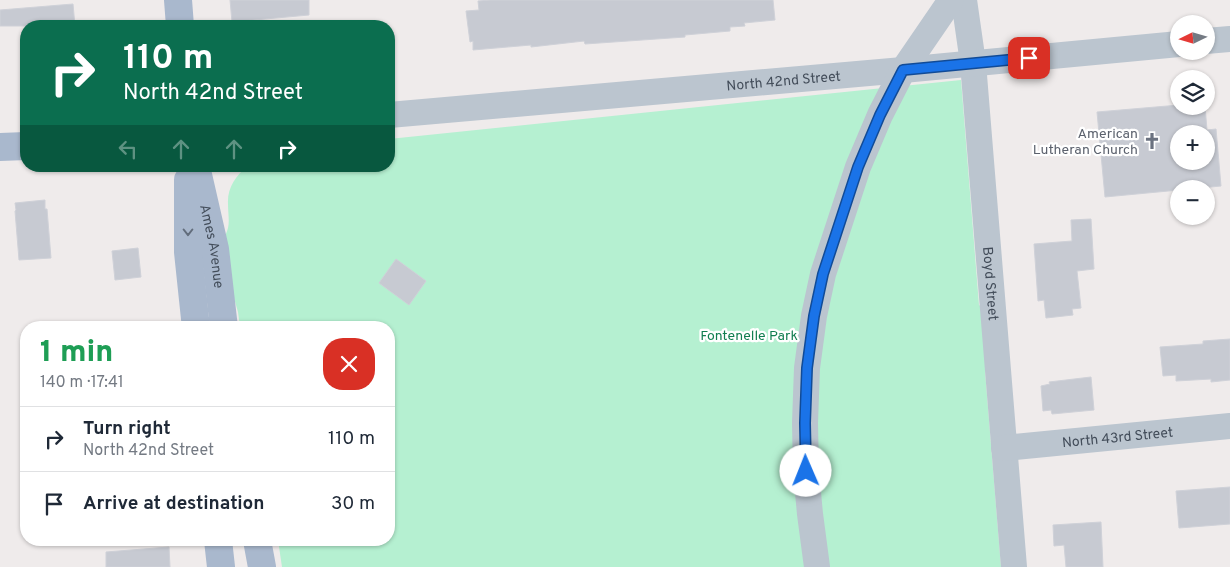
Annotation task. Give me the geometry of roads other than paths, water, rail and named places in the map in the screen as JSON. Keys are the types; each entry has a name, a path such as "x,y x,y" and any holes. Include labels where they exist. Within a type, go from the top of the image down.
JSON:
{"main road":[{"path":"178,0 180,20"},
{"path":"0,148 20,146"},
{"name":"Ames Avenue","path":"188,172 188,252 195,321"},
{"name":"Ames Avenue","path":"197,172 215,249 223,321"},
{"path":"219,546 221,567"},
{"path":"258,546 262,567"}],"street":[{"path":"817,567 806,471 805,423 807,368 814,316 823,274 858,167 880,115 903,70 950,0"},
{"name":"Boyd Street","path":"964,0 973,63 1014,567"},
{"path":"1215,40 1230,39"},
{"name":"North 42nd Street","path":"395,114 1170,45"},
{"name":"North 43rd Street","path":"1004,448 1230,426"}],"place":[{"name":"American Lutheran Church","path":"1152,141"}],"park label":[{"name":"Fontenelle Park","path":"749,335"}]}
